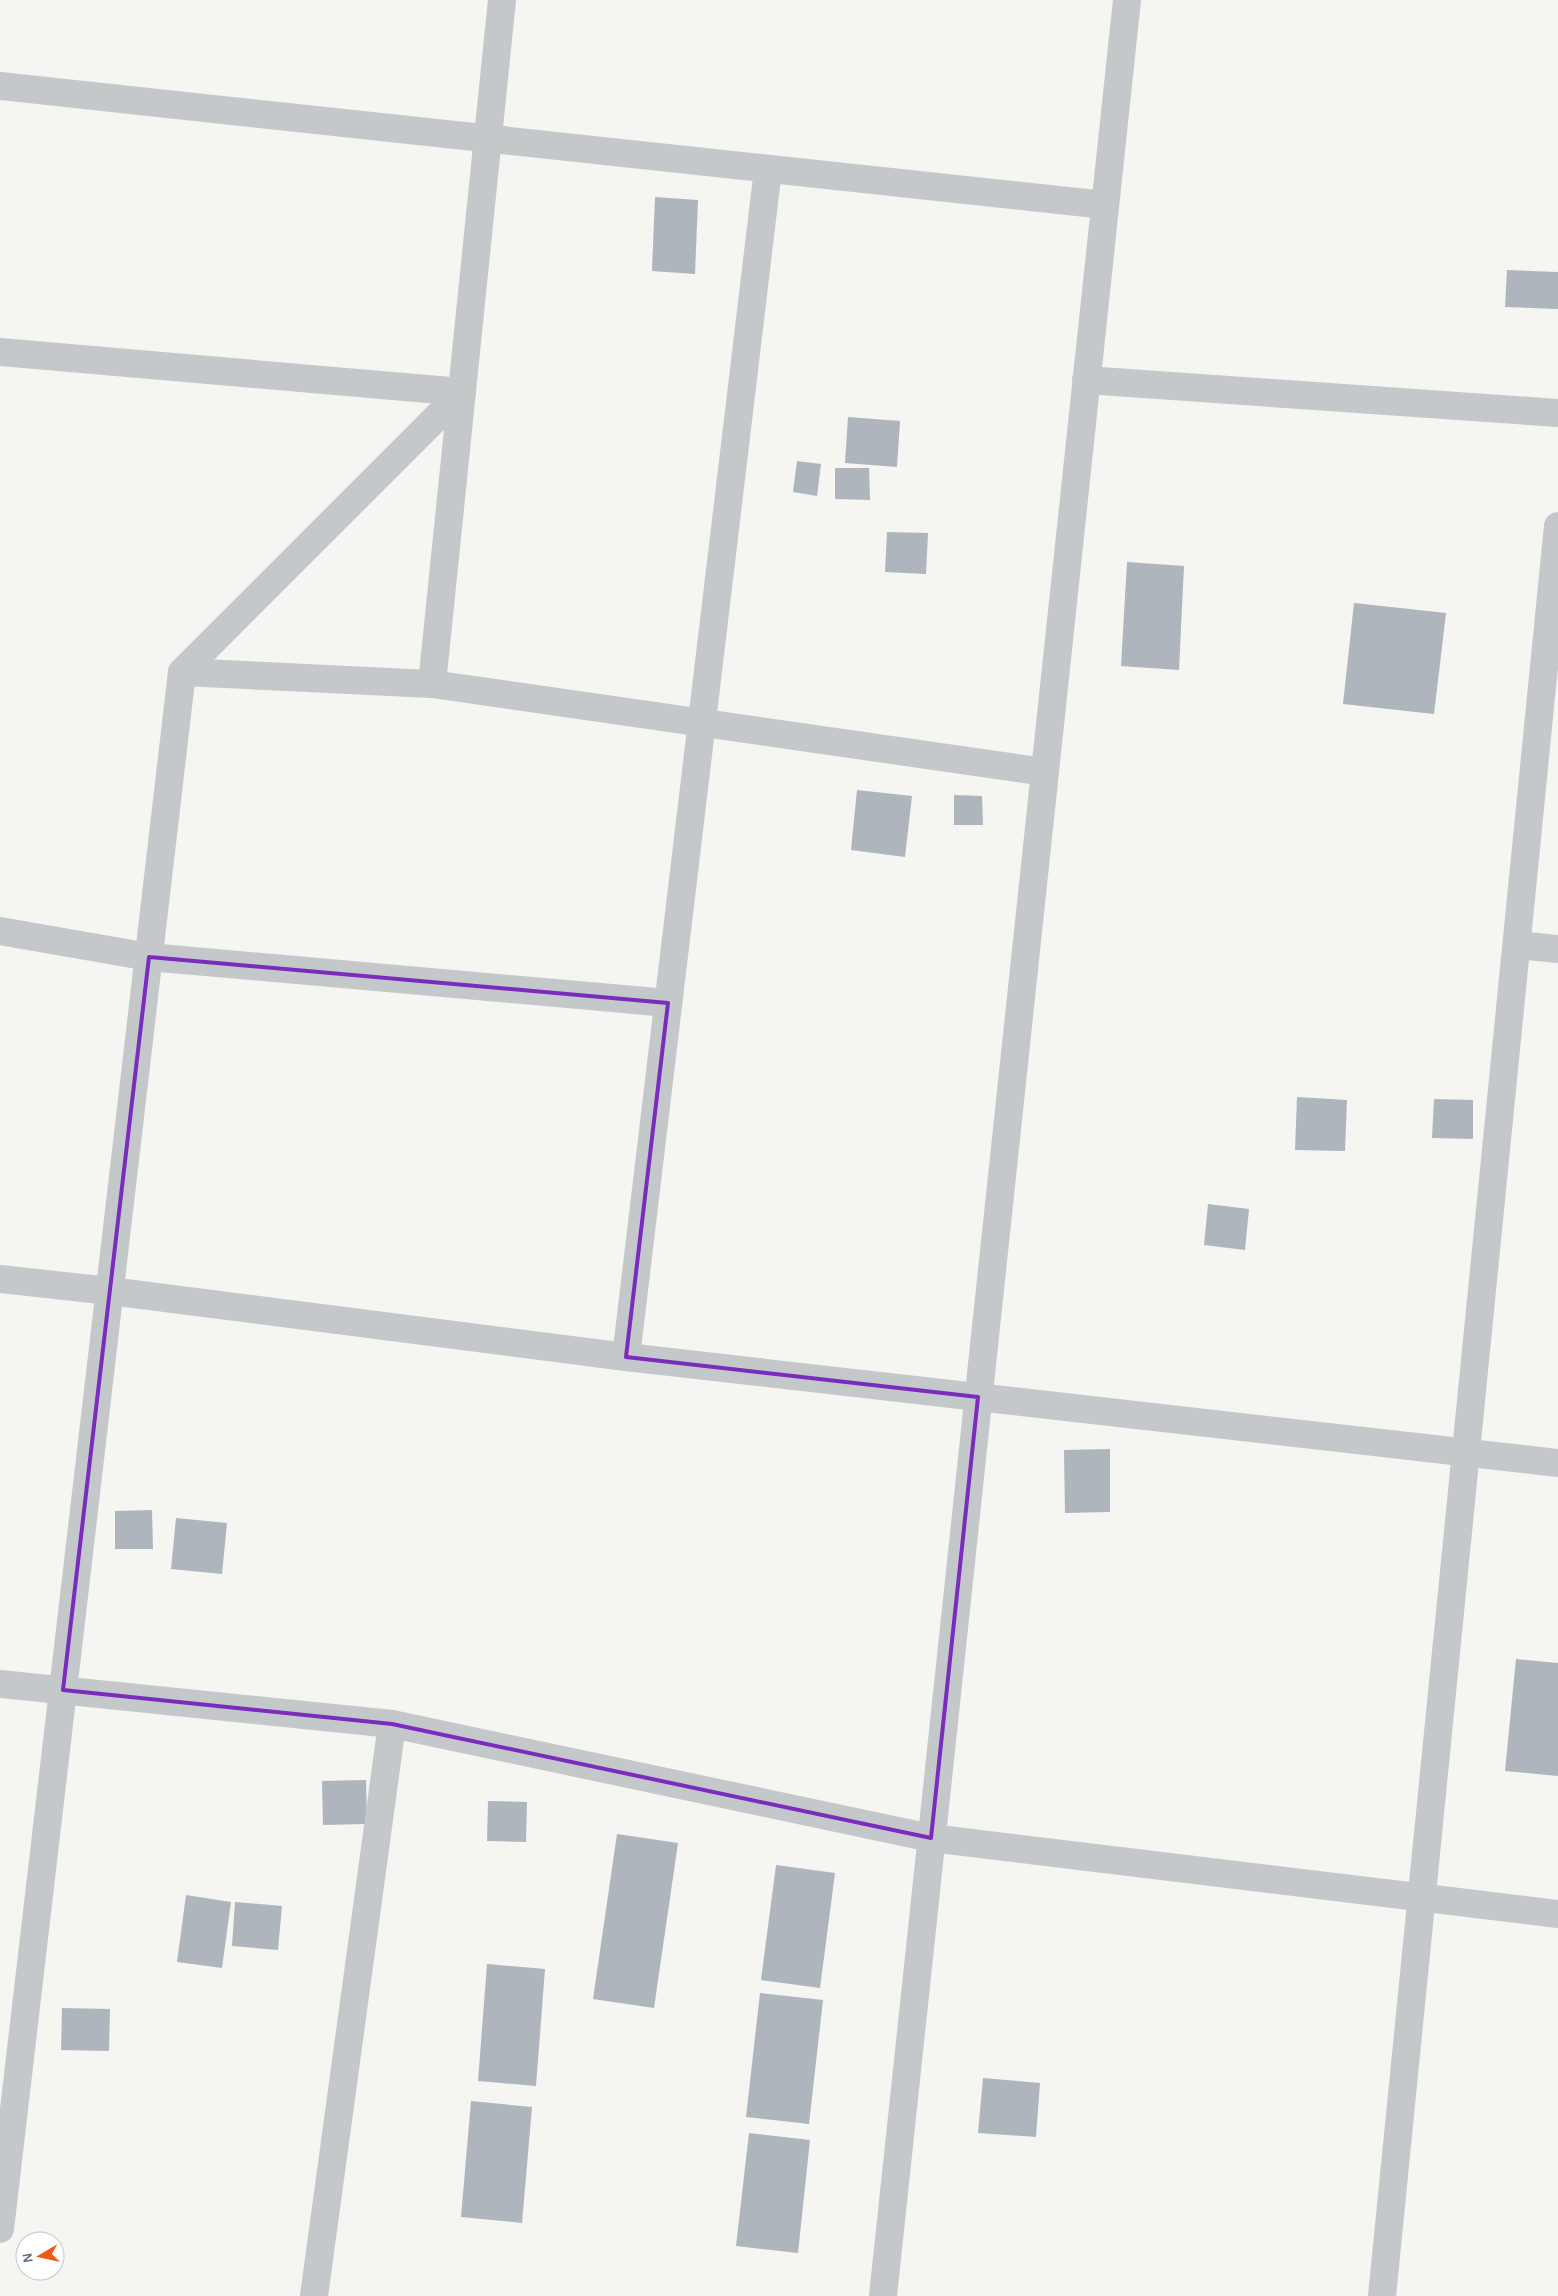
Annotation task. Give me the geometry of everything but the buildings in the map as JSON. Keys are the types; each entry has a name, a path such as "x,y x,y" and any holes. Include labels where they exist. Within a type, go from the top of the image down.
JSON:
{"street":[{"path":"432,684 502,0"},
{"path":"883,2296 1127,0"},
{"path":"0,86 1105,205"},
{"path":"626,1357 768,169"},
{"path":"0,352 462,392"},
{"path":"1086,380 1558,413"},
{"path":"0,2229 182,672 462,392"},
{"path":"1382,2296 1558,526"},
{"path":"182,672 432,684 1045,772"},
{"path":"0,931 149,957 668,1003"},
{"path":"1517,945 1558,949"},
{"path":"0,1280 110,1291 626,1357 1558,1463"},
{"path":"0,1684 392,1724 931,1838 1558,1914"},
{"path":"314,2296 392,1724"}],"highlighted area":[{"path":"149,957 668,1003 626,1357 978,1397 931,1838 392,1724 63,1690"}]}
